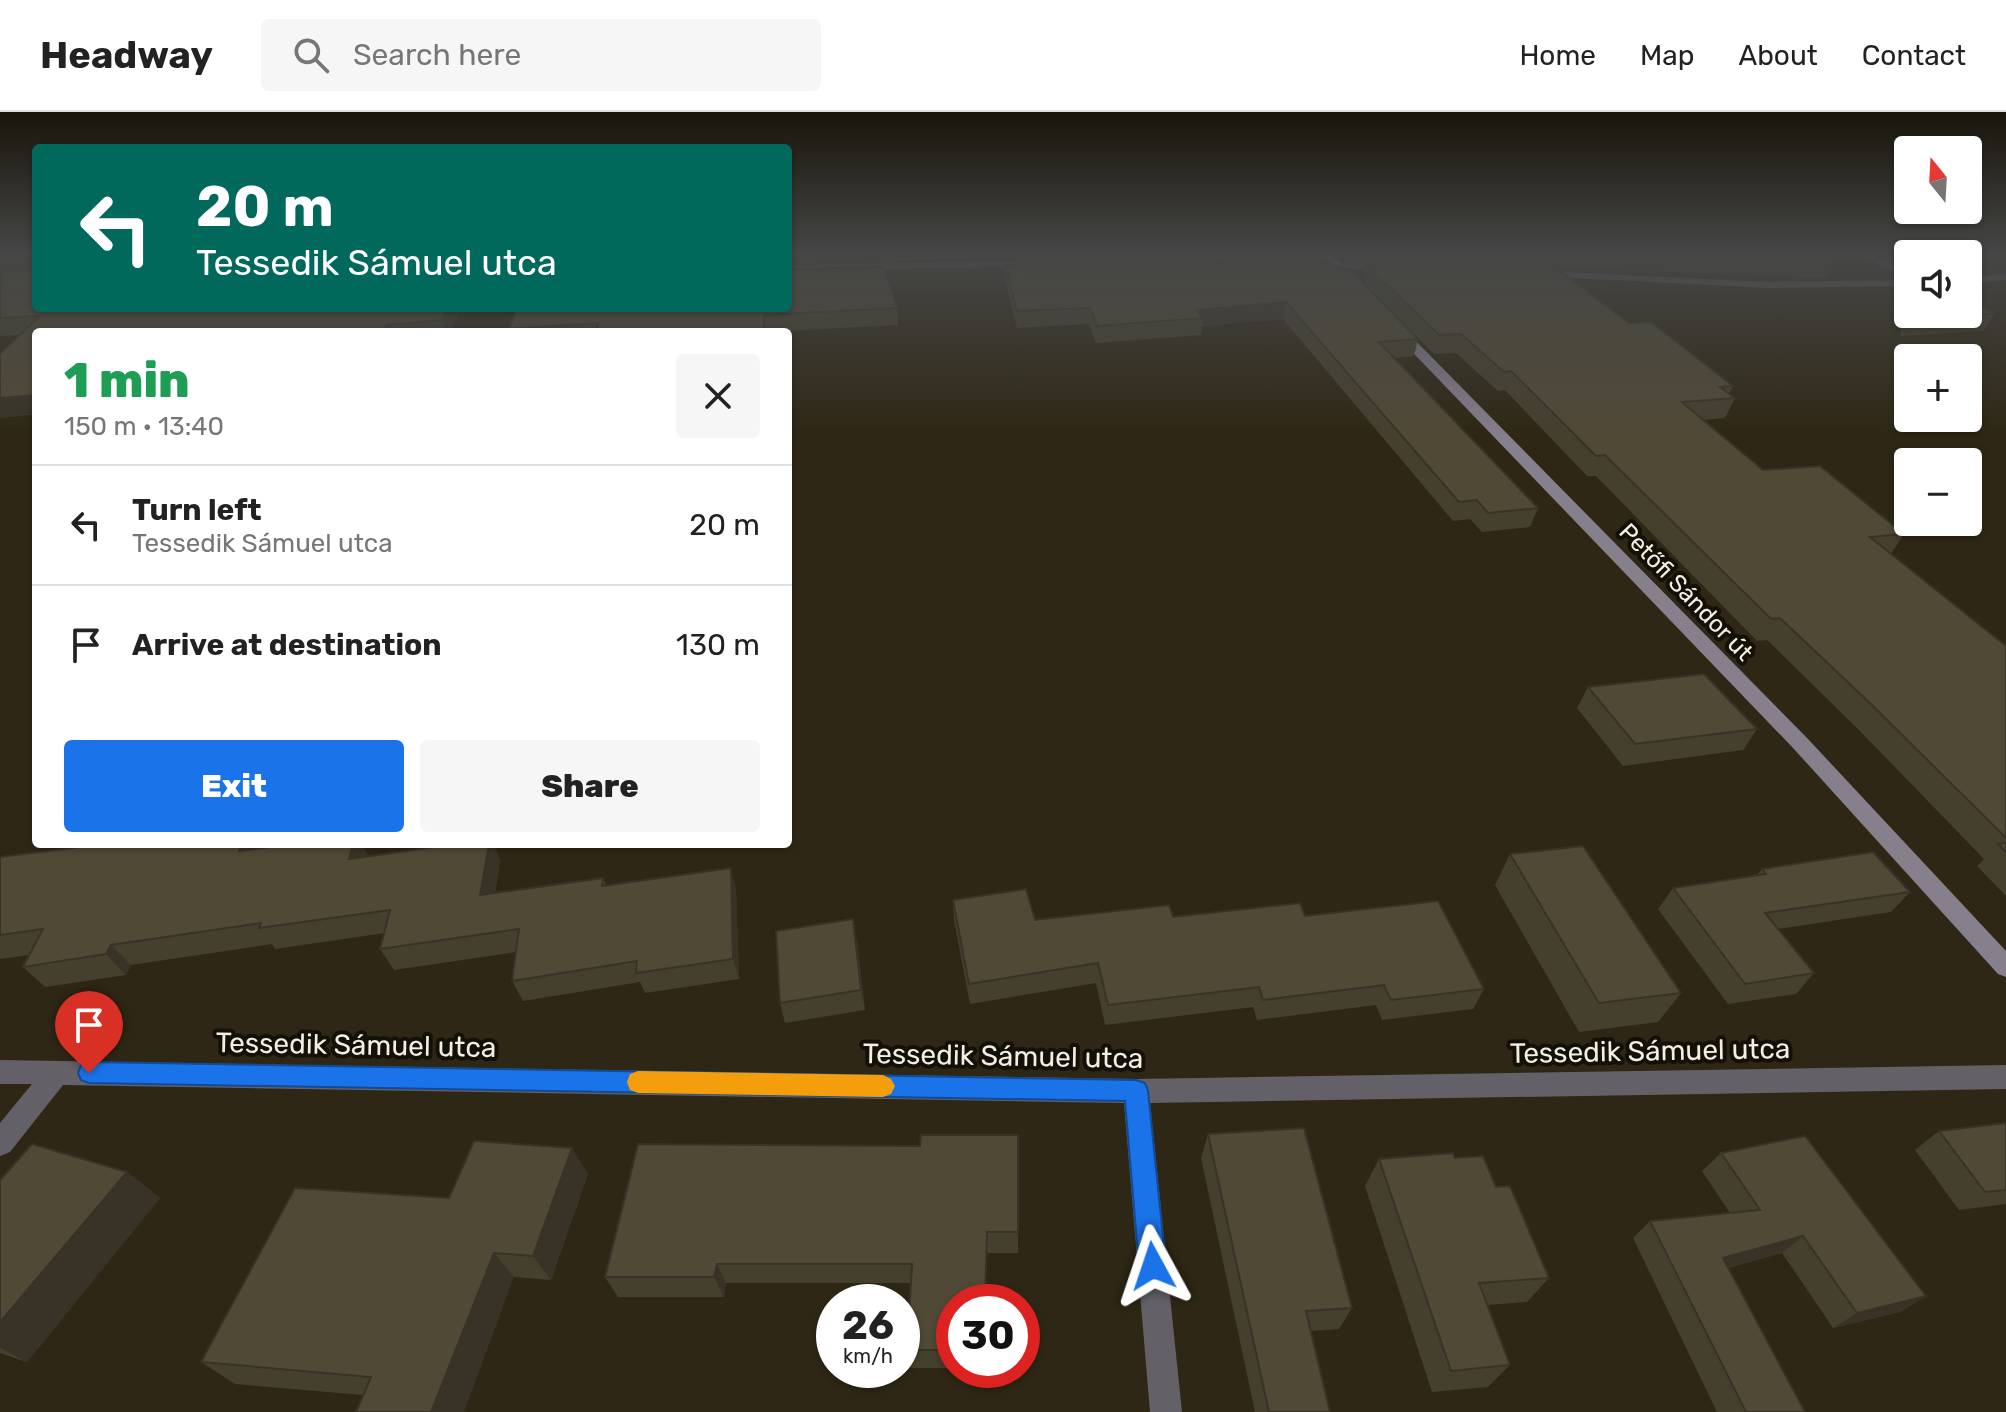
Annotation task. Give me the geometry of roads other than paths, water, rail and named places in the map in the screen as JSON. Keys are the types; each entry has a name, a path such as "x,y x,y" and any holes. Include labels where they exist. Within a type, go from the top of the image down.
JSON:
{"main road":[{"name":"Petőfi Sándor út","path":"1384,316 1801,744 2006,967"}],"street":[{"name":"Tessedik Sámuel utca","path":"0,1072 1136,1091 2006,1077"},
{"path":"0,1143 58,1072"},
{"path":"1136,1091 1166,1412"}]}
